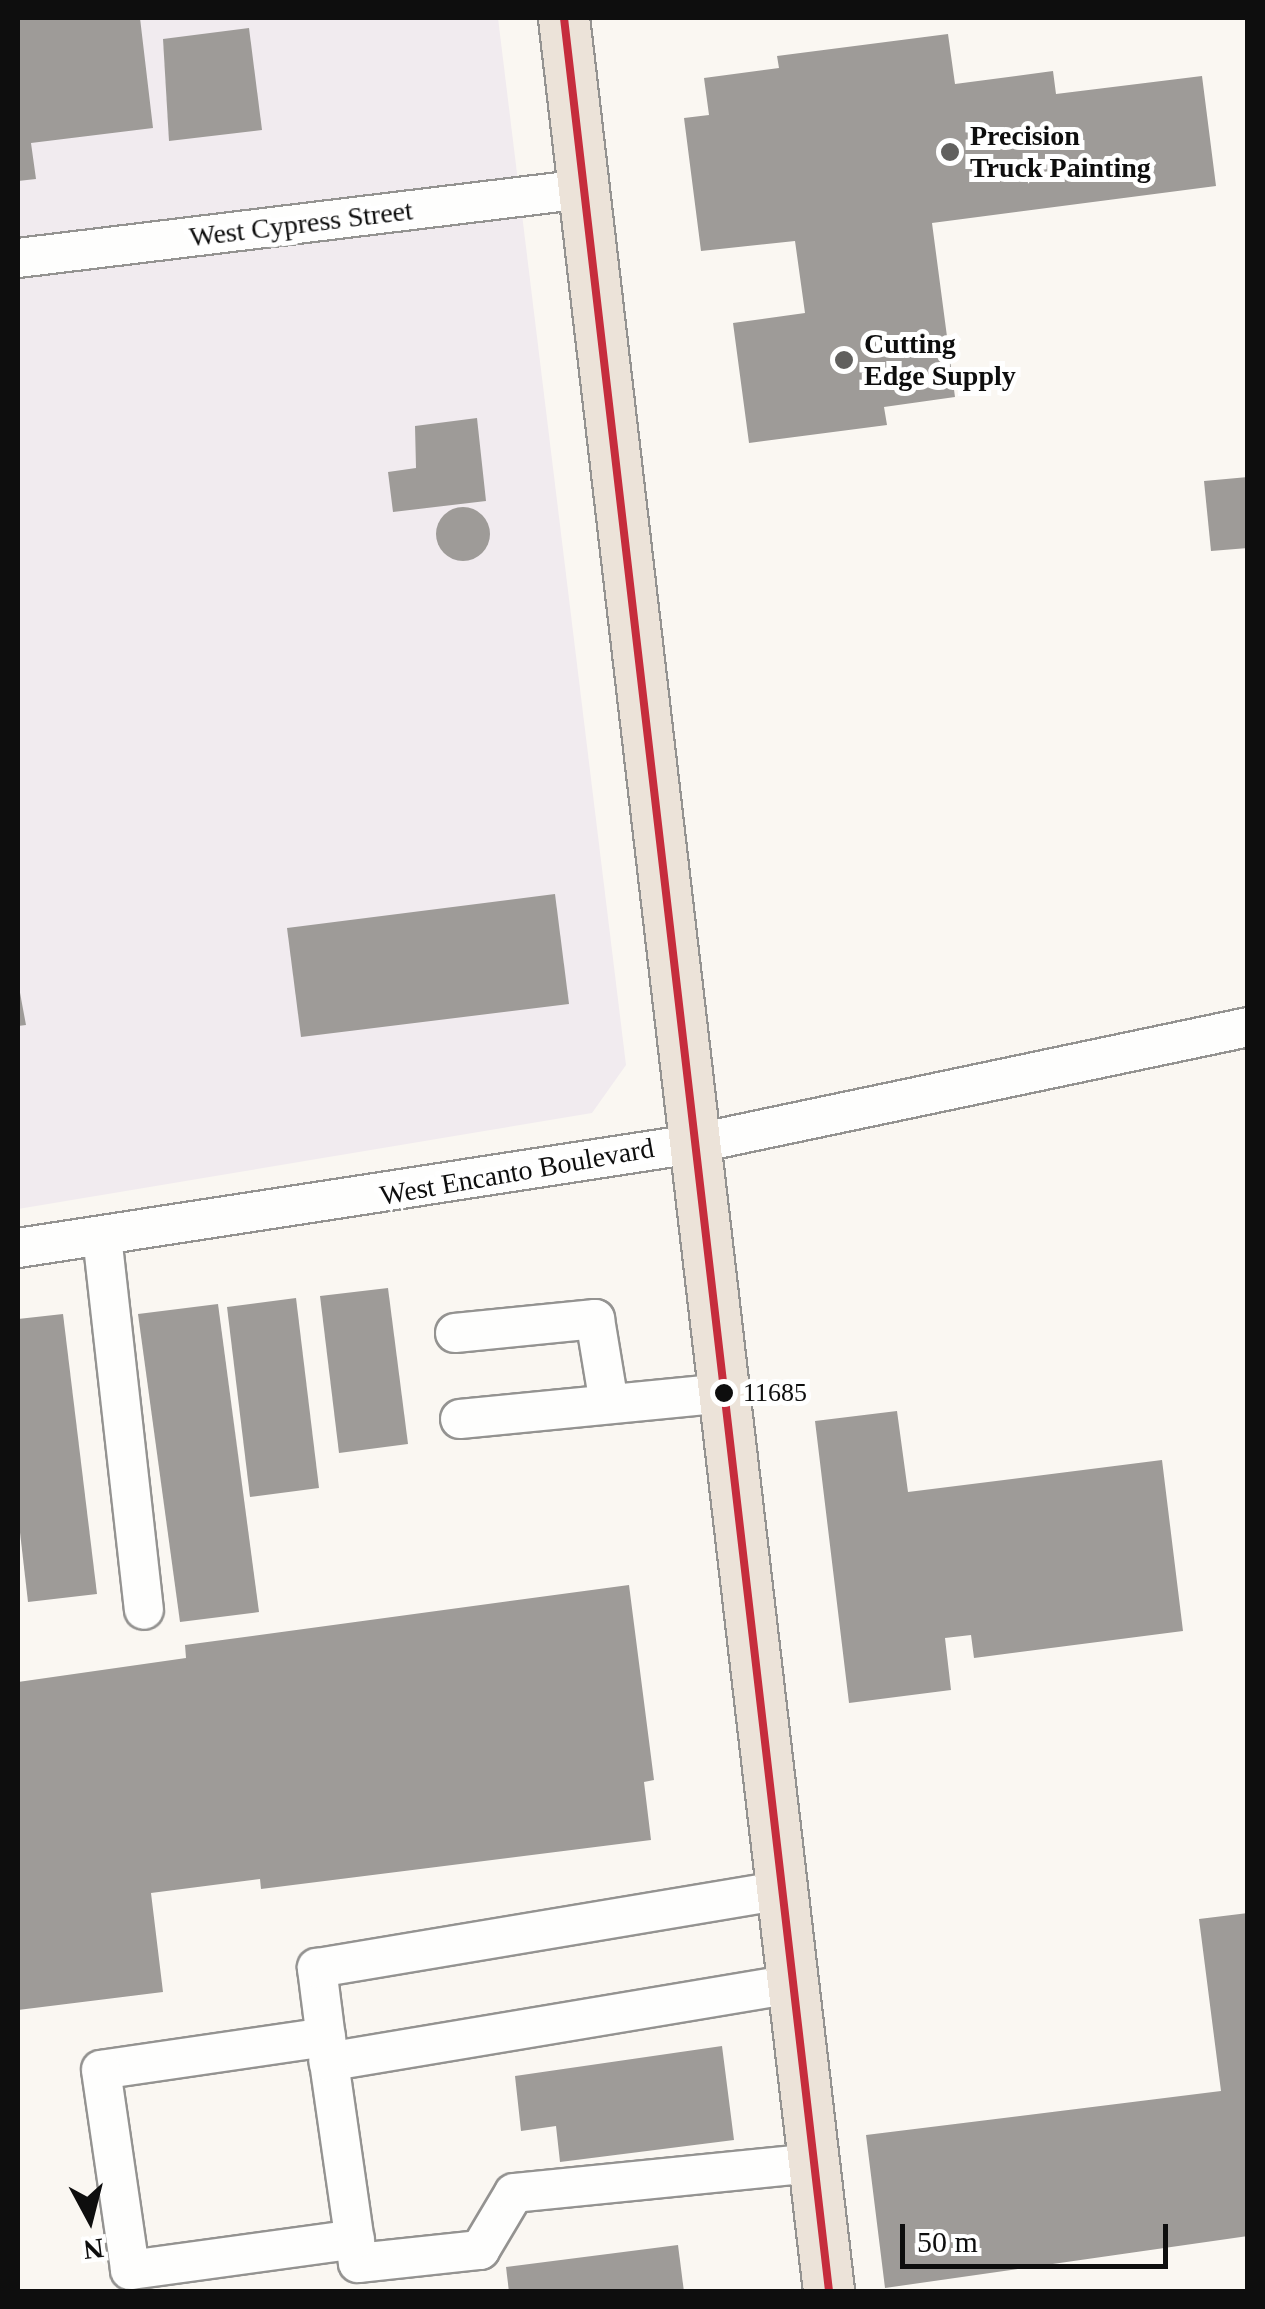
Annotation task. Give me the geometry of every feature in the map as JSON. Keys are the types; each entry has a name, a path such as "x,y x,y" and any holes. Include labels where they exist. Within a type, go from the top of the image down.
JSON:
{"main road":[{"path":"564,18 829,2292"}],"street":[{"name":"West Cypress Street","path":"18,258 584,189"},
{"name":"West Encanto Boulevard","path":"18,1248 693,1144 1248,1027"},
{"path":"102,1236 144,1610"},
{"path":"455,1333 596,1319 609,1404"},
{"path":"460,1419 723,1393"},
{"path":"782,1890 317,1968 358,2264 480,2250 514,2193 814,2163"},
{"path":"355,2239 130,2270 102,2070 328,2050 793,1984"}],"shaded area":[{"path":"18,18 498,18 626,1065 592,1113 18,1209"}],"building":[{"path":"18,18 140,18 153,128 31,143 36,179 18,181"},
{"path":"249,28 262,130 169,141 163,39"},
{"name":"Precision Truck Painting","path":"948,34 955,84 1053,71 1056,94 1202,76 1216,186 932,223 955,397 884,407 887,425 749,443 733,323 805,313 795,241 701,251 684,118 709,115 704,78 779,68 777,56"},
{"path":"477,418 486,501 393,512 388,472 416,468 415,426"},
{"path":"1248,477 1248,548 1211,551 1204,481"},
{"path":"463,507 482,515 490,534 482,553 463,561 444,553 436,534 444,515"},
{"path":"555,894 569,1004 301,1037 287,928"},
{"path":"18,982 26,1025 18,1026"},
{"path":"388,1288 408,1444 339,1453 320,1296"},
{"path":"296,1298 319,1488 250,1497 227,1307"},
{"path":"218,1304 259,1612 180,1622 138,1314"},
{"path":"63,1314 97,1594 28,1602 18,1515 18,1319"},
{"path":"897,1411 908,1492 1162,1460 1183,1631 974,1658 971,1635 945,1638 951,1690 849,1703 815,1421"},
{"path":"629,1585 654,1780 644,1782 651,1840 261,1889 260,1879 151,1893 163,1992 18,2010 18,1682 186,1658 185,1645"},
{"path":"1248,1913 1248,2236 885,2288 866,2135 1221,2091 1199,1919"},
{"path":"722,2046 734,2140 560,2162 556,2126 521,2131 515,2076"},
{"path":"678,2245 684,2292 509,2292 506,2267"}],"transit line":[{"path":"564,18 829,2292"}],"place":[{"name":"Precision Truck Painting","path":"950,152"},
{"name":"Cutting Edge Supply","path":"844,360"},
{"name":"11685","path":"724,1393"}]}
